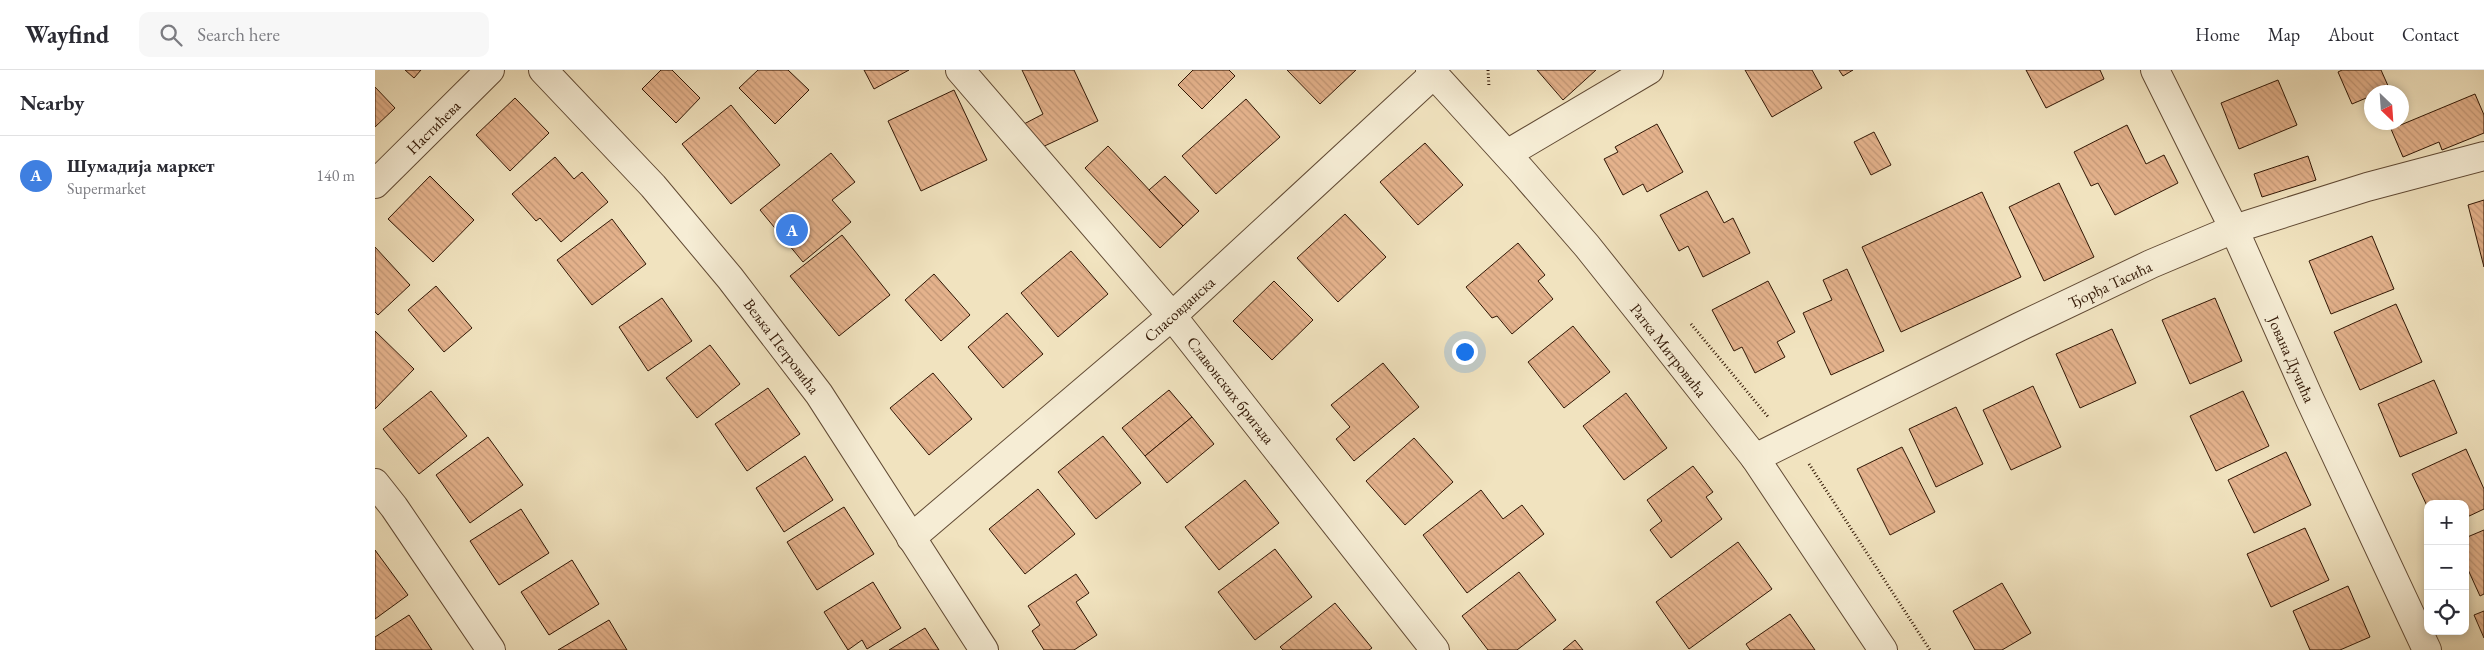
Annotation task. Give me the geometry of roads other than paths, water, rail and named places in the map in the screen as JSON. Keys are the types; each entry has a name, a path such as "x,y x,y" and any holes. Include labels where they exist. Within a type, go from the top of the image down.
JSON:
{"street":[{"name":"Настићева","path":"375,184 490,70"},
{"name":"Вељка Петровића","path":"543,70 653,186 731,278 819,394 984,650"},
{"name":"Славонских бригада","path":"960,70 1172,316 1435,650"},
{"path":"1507,154 1649,70"},
{"name":"Јована Дучића","path":"2155,70 2234,229 2309,400 2427,650"},
{"name":"Спасовданска","path":"911,538 1172,316 1434,71"},
{"name":"Ратка Митровића","path":"1434,71 1587,246 1755,458 1883,650"},
{"name":"Ђорђа Тасића","path":"1755,458 2019,327 2151,264 2234,229 2367,186 2484,156"},
{"path":"375,484 394,507 491,650"}],"place":[{"name":"Шумадија маркет","path":"792,230"}]}
